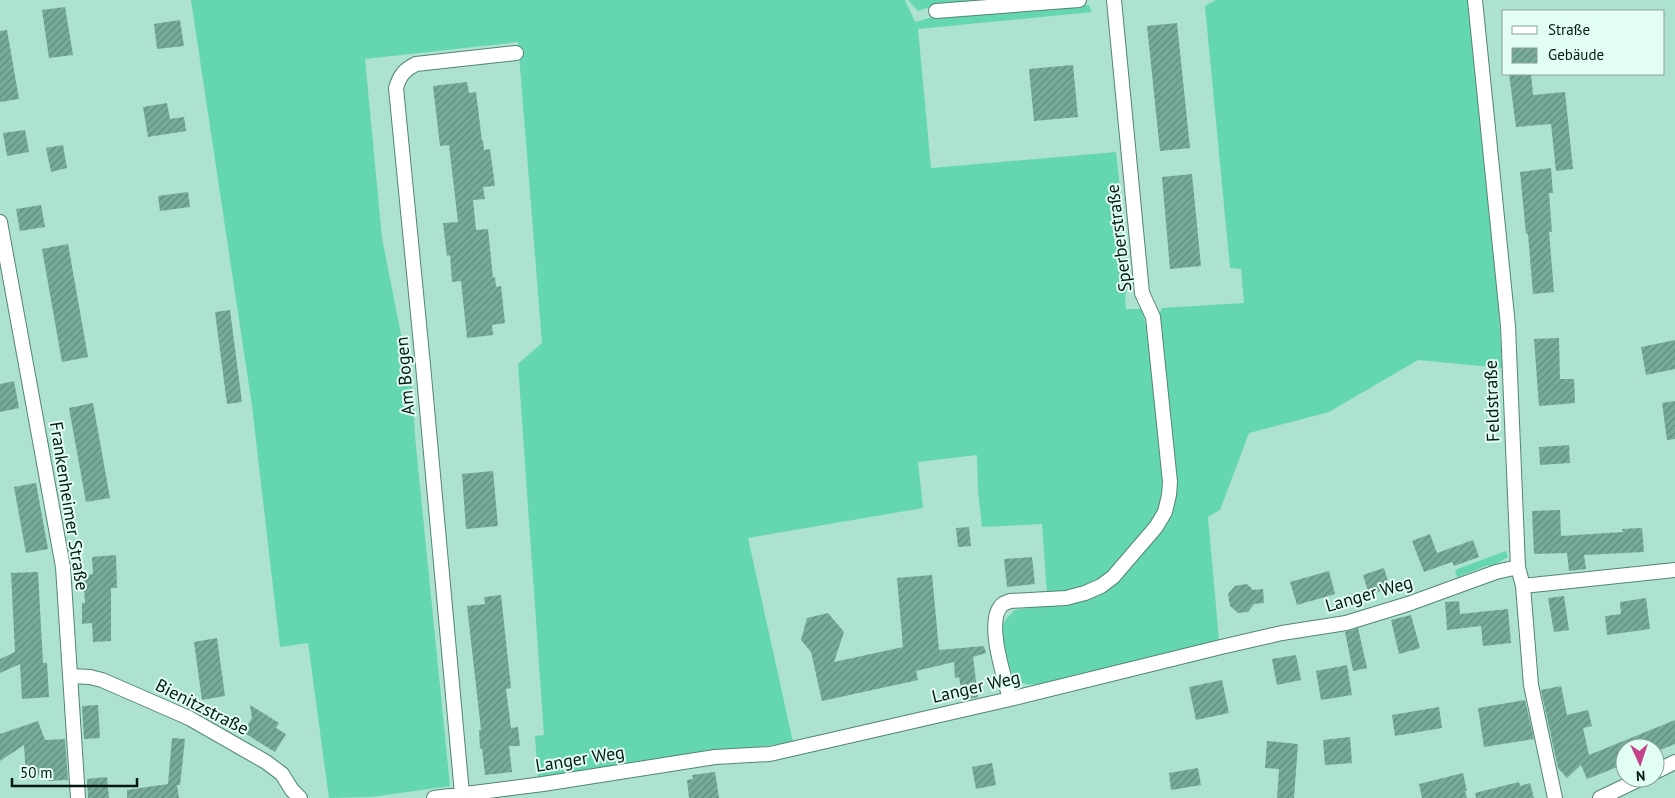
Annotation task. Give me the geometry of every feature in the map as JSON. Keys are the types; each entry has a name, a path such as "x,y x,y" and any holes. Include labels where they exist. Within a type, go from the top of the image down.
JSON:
{"street":[{"path":"936,11 1079,0"},
{"name":"Sperberstraße","path":"1010,699 997,646 994,625 997,613 1002,605 1010,601 1066,598 1101,586 1113,577 1156,527 1165,512 1169,495 1170,482 1153,317 1142,294 1114,0"},
{"name":"Feldstraße","path":"1475,0 1508,326 1518,567 1523,586 1531,685 1554,798"},
{"name":"Am Bogen","path":"462,794 396,88 399,76 406,69 416,64 516,53"},
{"name":"Frankenheimer Straße","path":"0,222 3,262 63,566 78,798"},
{"name":"Langer Weg","path":"434,798 543,784 715,757 770,754 1010,699 1282,633 1346,623 1408,604 1503,570 1518,567"},
{"path":"1523,586 1675,570"},
{"name":"Bienitzstraße","path":"71,676 102,680 189,718 266,762 282,774 292,790 300,798"},
{"path":"1600,798 1621,788"}],"green space":[{"path":"191,0 905,0 915,22 940,15 1089,5 1092,12 918,29 931,168 1116,152 1130,282 1125,296 1126,309 1142,309 1150,342 1164,494 1161,509 1152,523 1098,583 1075,590 1047,594 1042,524 982,527 977,455 918,462 923,508 748,538 793,742 538,779 535,736 544,735 518,364 542,343 518,42 365,59 382,238 413,395 415,436 450,786 372,797 329,798 308,643 280,647 252,406"},
{"path":"908,0 1001,0 933,6 918,11"},
{"path":"1216,0 1468,0 1497,276 1502,368 1418,360 1329,412 1249,433 1220,510 1208,517 1219,640 1043,684 1023,683 1014,676 1005,654 1002,630 1008,617 1015,610 1086,600 1165,524 1158,317 1162,308 1244,303 1241,269 1230,268 1205,6"},
{"path":"1506,551 1508,557 1491,567 1488,565 1457,577 1455,570"}],"building":[{"path":"65,7 73,55 49,58 42,10"},
{"path":"180,20 184,46 157,49 154,24"},
{"path":"1177,23 1190,148 1160,151 1147,26"},
{"path":"7,30 19,99 0,102 0,31"},
{"path":"1073,65 1078,117 1034,121 1029,69"},
{"path":"1509,75 1531,75 1533,95 1565,92 1573,169 1556,171 1551,124 1516,127"},
{"path":"467,82 469,93 476,92 482,141 484,150 490,149 495,186 483,187 485,199 473,200 476,230 488,229 493,278 495,277 496,287 501,286 505,323 492,325 493,335 467,338 461,281 452,282 450,255 447,256 443,223 458,222 449,145 440,146 433,86"},
{"path":"167,103 170,119 184,117 186,131 148,137 143,107"},
{"path":"25,130 29,152 7,156 3,133"},
{"path":"63,145 67,168 51,172 46,148"},
{"path":"1551,168 1553,193 1549,193 1552,232 1549,232 1554,292 1533,294 1520,172"},
{"path":"1192,174 1201,266 1170,269 1162,177"},
{"path":"188,192 190,207 160,211 158,196"},
{"path":"41,205 45,227 20,231 16,209"},
{"path":"68,244 88,357 62,362 42,249"},
{"path":"230,310 242,402 227,404 215,312"},
{"path":"1559,338 1560,379 1574,379 1575,403 1539,406 1534,339"},
{"path":"1675,340 1675,369 1646,375 1641,347"},
{"path":"14,381 19,408 0,412 0,384"},
{"path":"1675,401 1675,439 1667,440 1662,403"},
{"path":"93,403 110,498 86,502 69,408"},
{"path":"1569,445 1570,463 1540,465 1539,447"},
{"path":"493,471 498,526 466,529 462,474"},
{"path":"36,483 48,549 26,553 14,487"},
{"path":"1560,510 1561,536 1623,532 1622,529 1642,528 1644,552 1584,555 1586,569 1569,571 1567,553 1534,554 1532,511"},
{"path":"969,527 971,546 958,547 956,528"},
{"path":"1430,534 1437,553 1473,540 1479,557 1454,566 1452,562 1424,572 1412,541"},
{"path":"116,555 117,588 111,588 111,641 93,642 92,623 82,624 82,603 85,603 83,575 93,574 92,557"},
{"path":"1032,557 1035,584 1007,587 1004,559"},
{"path":"1384,568 1390,588 1369,595 1363,575"},
{"path":"1329,571 1335,594 1297,605 1290,582"},
{"path":"38,572 43,663 47,663 49,697 22,699 20,664 0,673 0,659 15,652 11,573"},
{"path":"932,575 939,650 984,646 986,653 973,657 978,697 963,700 959,677 955,678 954,662 916,671 918,680 822,701 811,652 801,640 807,618 828,613 844,632 834,662 903,647 897,578"},
{"path":"1247,584 1253,590 1263,589 1264,603 1254,604 1248,612 1238,613 1230,606 1228,594 1235,586"},
{"path":"501,595 511,688 506,689 511,728 518,727 520,746 509,746 512,772 485,775 482,748 480,749 479,730 481,730 467,606 485,604 484,597"},
{"path":"1564,596 1569,630 1554,632 1548,598"},
{"path":"1646,598 1650,629 1607,635 1605,616 1621,614 1620,602"},
{"path":"1459,601 1460,614 1508,609 1511,643 1483,646 1481,626 1447,630 1445,602"},
{"path":"1411,615 1420,648 1399,654 1391,620"},
{"path":"1358,628 1367,668 1353,671 1345,632"},
{"path":"217,638 225,696 202,700 194,642"},
{"path":"1296,655 1301,680 1277,685 1272,659"},
{"path":"1347,665 1352,695 1321,700 1316,671"},
{"path":"1222,680 1229,713 1196,720 1189,687"},
{"path":"1561,686 1567,715 1588,710 1592,726 1583,728 1589,755 1615,744 1615,768 1587,779 1581,765 1567,778 1558,768 1541,690"},
{"path":"1525,700 1534,739 1484,747 1478,708"},
{"path":"98,705 100,738 84,739 82,706"},
{"path":"250,705 279,723 276,728 286,734 275,752 243,732 252,718"},
{"path":"1439,707 1442,728 1395,736 1392,715"},
{"path":"1675,720 1675,744 1665,748 1665,738 1631,738"},
{"path":"38,721 45,740 65,739 68,780 48,781 48,775 26,776 24,745 0,761 0,734"},
{"path":"1350,737 1352,763 1325,765 1323,740"},
{"path":"172,738 185,739 180,785 177,785 179,798 127,798 127,790 168,784"},
{"path":"1267,741 1298,744 1294,798 1277,798 1279,769 1265,768"},
{"path":"992,763 996,785 976,789 972,767"},
{"path":"1198,768 1201,785 1171,790 1169,773"},
{"path":"715,772 719,798 689,798 687,780 693,779 692,775"},
{"path":"1463,773 1467,798 1422,798 1419,784"},
{"path":"107,777 109,798 88,798 87,779"},
{"path":"1519,782 1520,786 1530,783 1534,798 1476,798 1475,793"}]}
